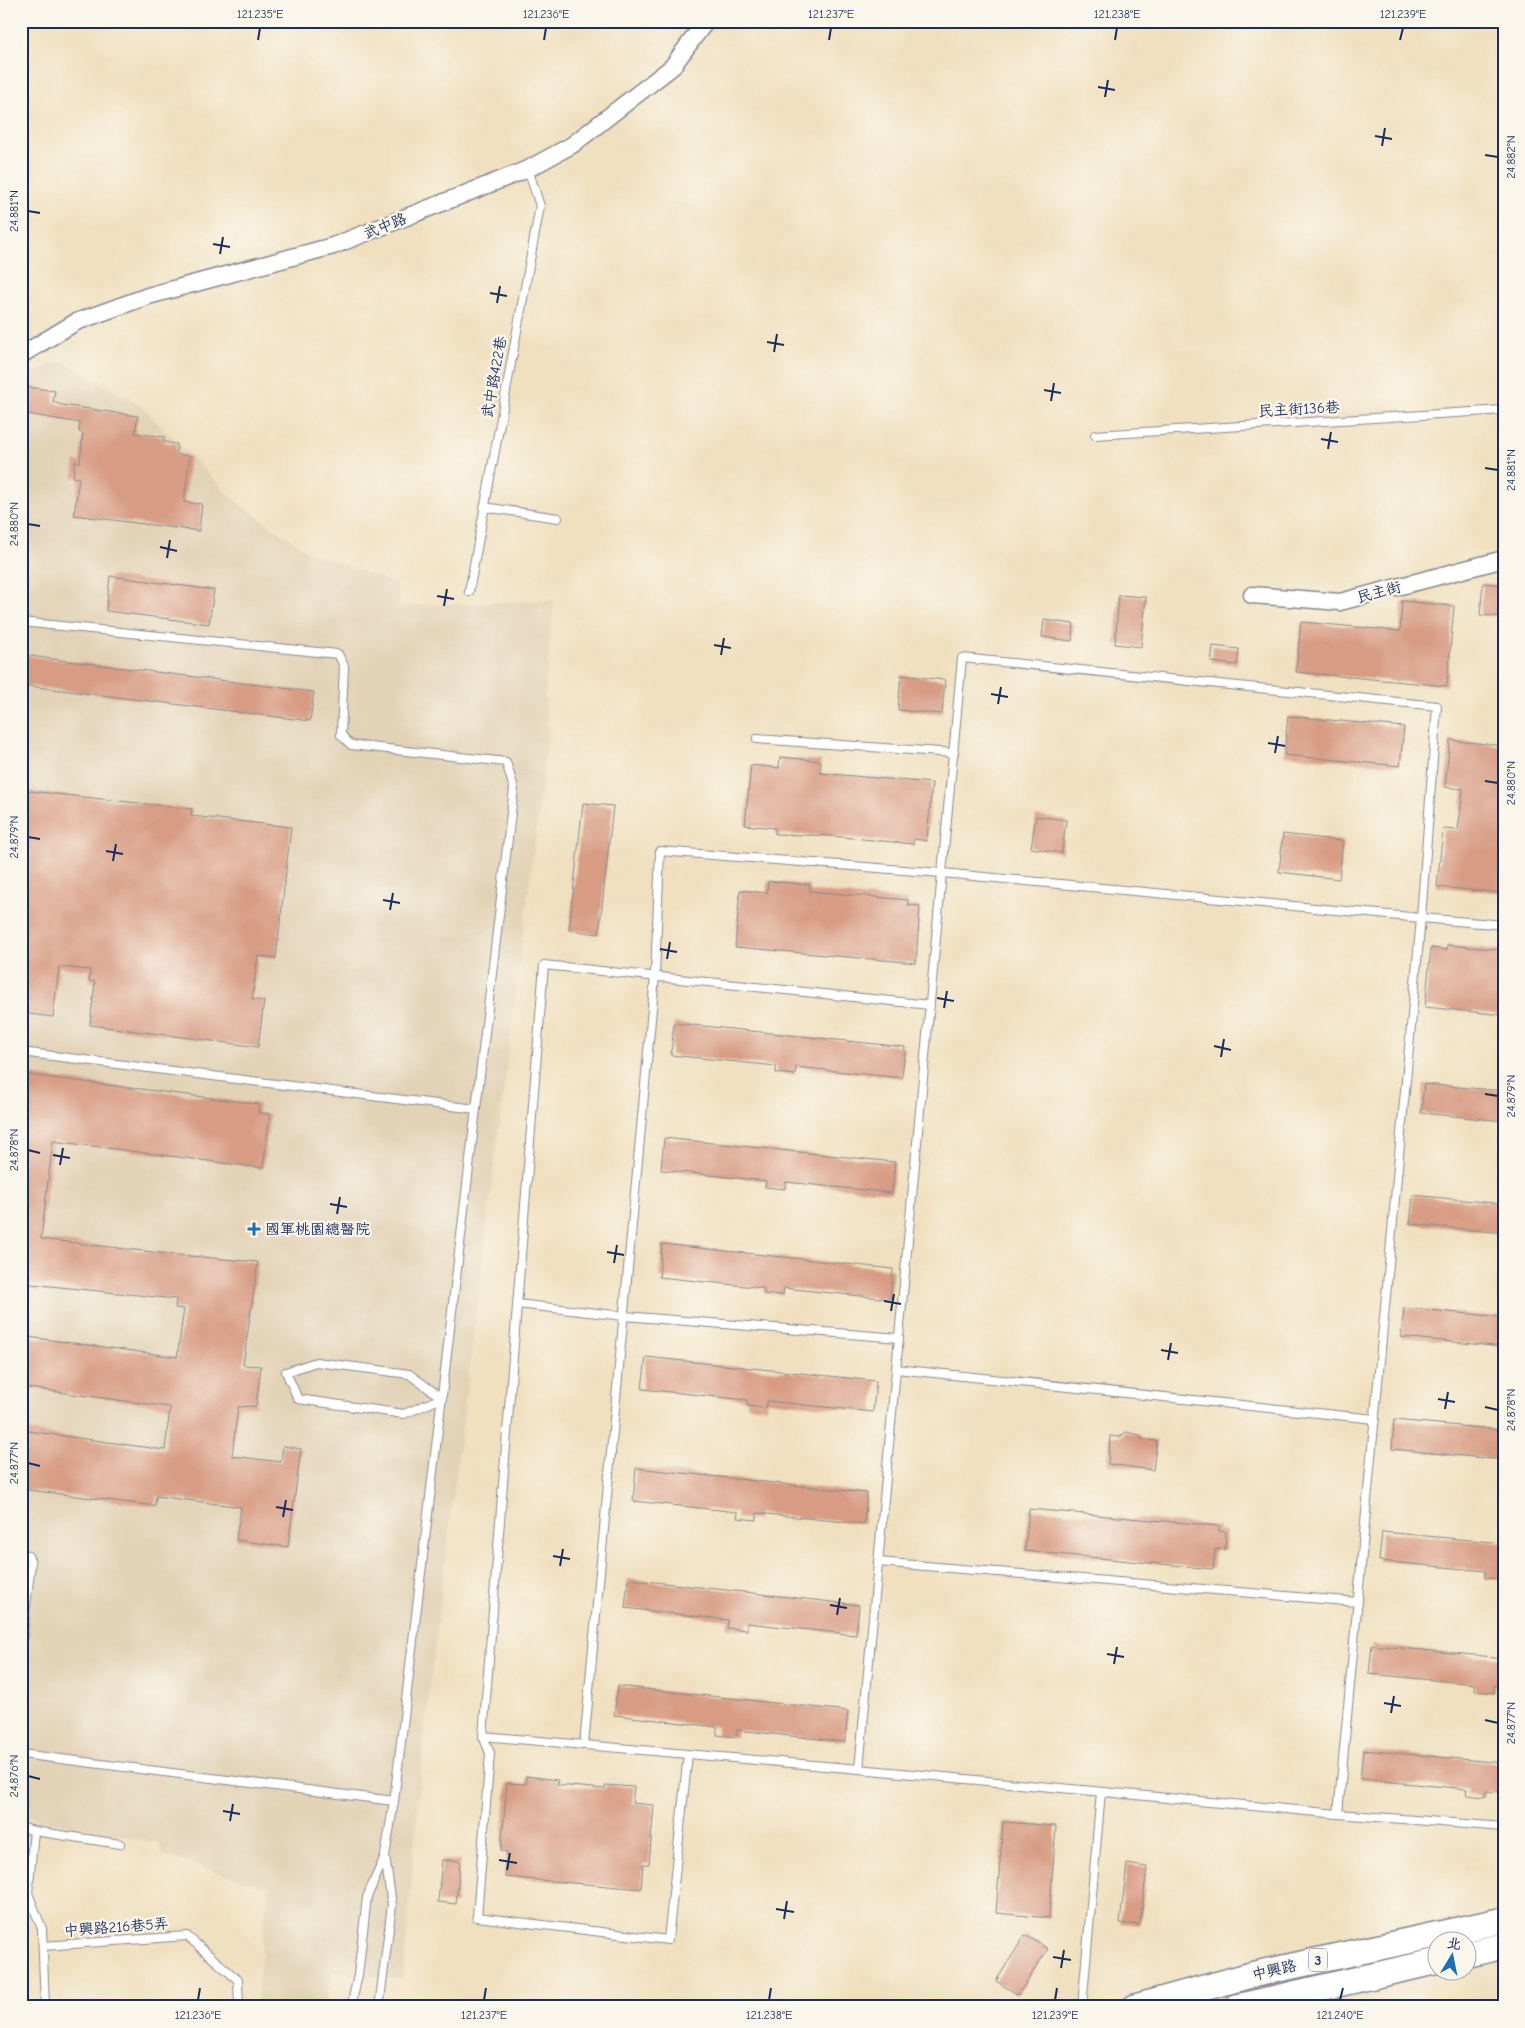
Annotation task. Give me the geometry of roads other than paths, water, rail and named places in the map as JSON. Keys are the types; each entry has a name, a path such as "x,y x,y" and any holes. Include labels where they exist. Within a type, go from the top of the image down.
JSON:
{"main road":[{"name":"中興路","path":"1253,1994 1504,1920"},
{"path":"1478,1952 1504,1946"},
{"name":"中興路","path":"1135,2007 1253,1994 1428,1963"}],"street":[{"name":"武中路","path":"21,355 76,322 148,296 333,246 528,169 572,145 672,67 706,21"},
{"name":"民主街","path":"1252,595 1340,602 1504,558"}],"lane":[{"name":"武中路422巷","path":"469,592 540,206 528,169"},
{"name":"民主街136巷","path":"1095,435 1504,410"},
{"path":"484,507 558,518"},
{"path":"21,622 338,654 344,666 341,735 351,745 506,762 514,788 394,1801 385,1856 367,1897 358,1975 351,2007"},
{"path":"859,1770 962,658 1437,706 1421,918 1338,1814"},
{"path":"757,739 954,753"},
{"path":"584,1745 655,976 660,851 942,873 1421,918 1504,924"},
{"path":"688,1754 668,1940 477,1916 490,1753 483,1736 544,965 930,1004"},
{"path":"21,1052 476,1109"},
{"path":"517,1304 624,1316 899,1338"},
{"path":"316,1362 409,1374 442,1398 404,1414 298,1399 286,1372 316,1362"},
{"path":"896,1369 1375,1419"},
{"path":"21,1552 28,1556 31,1562 21,1651"},
{"path":"878,1562 1358,1602"},
{"path":"483,1736 1338,1814 1504,1826"},
{"path":"21,1754 394,1801"},
{"path":"1082,2007 1101,1792"},
{"path":"21,1827 34,1831 120,1844"},
{"path":"34,1831 28,1893 42,1929 44,2007"},
{"path":"379,2007 392,1905 385,1856"},
{"name":"中興路216巷5弄","path":"43,1946 186,1936 238,1980 239,2007"}],"place":[{"name":"國軍桃園總醫院","path":"254,1229"}]}
